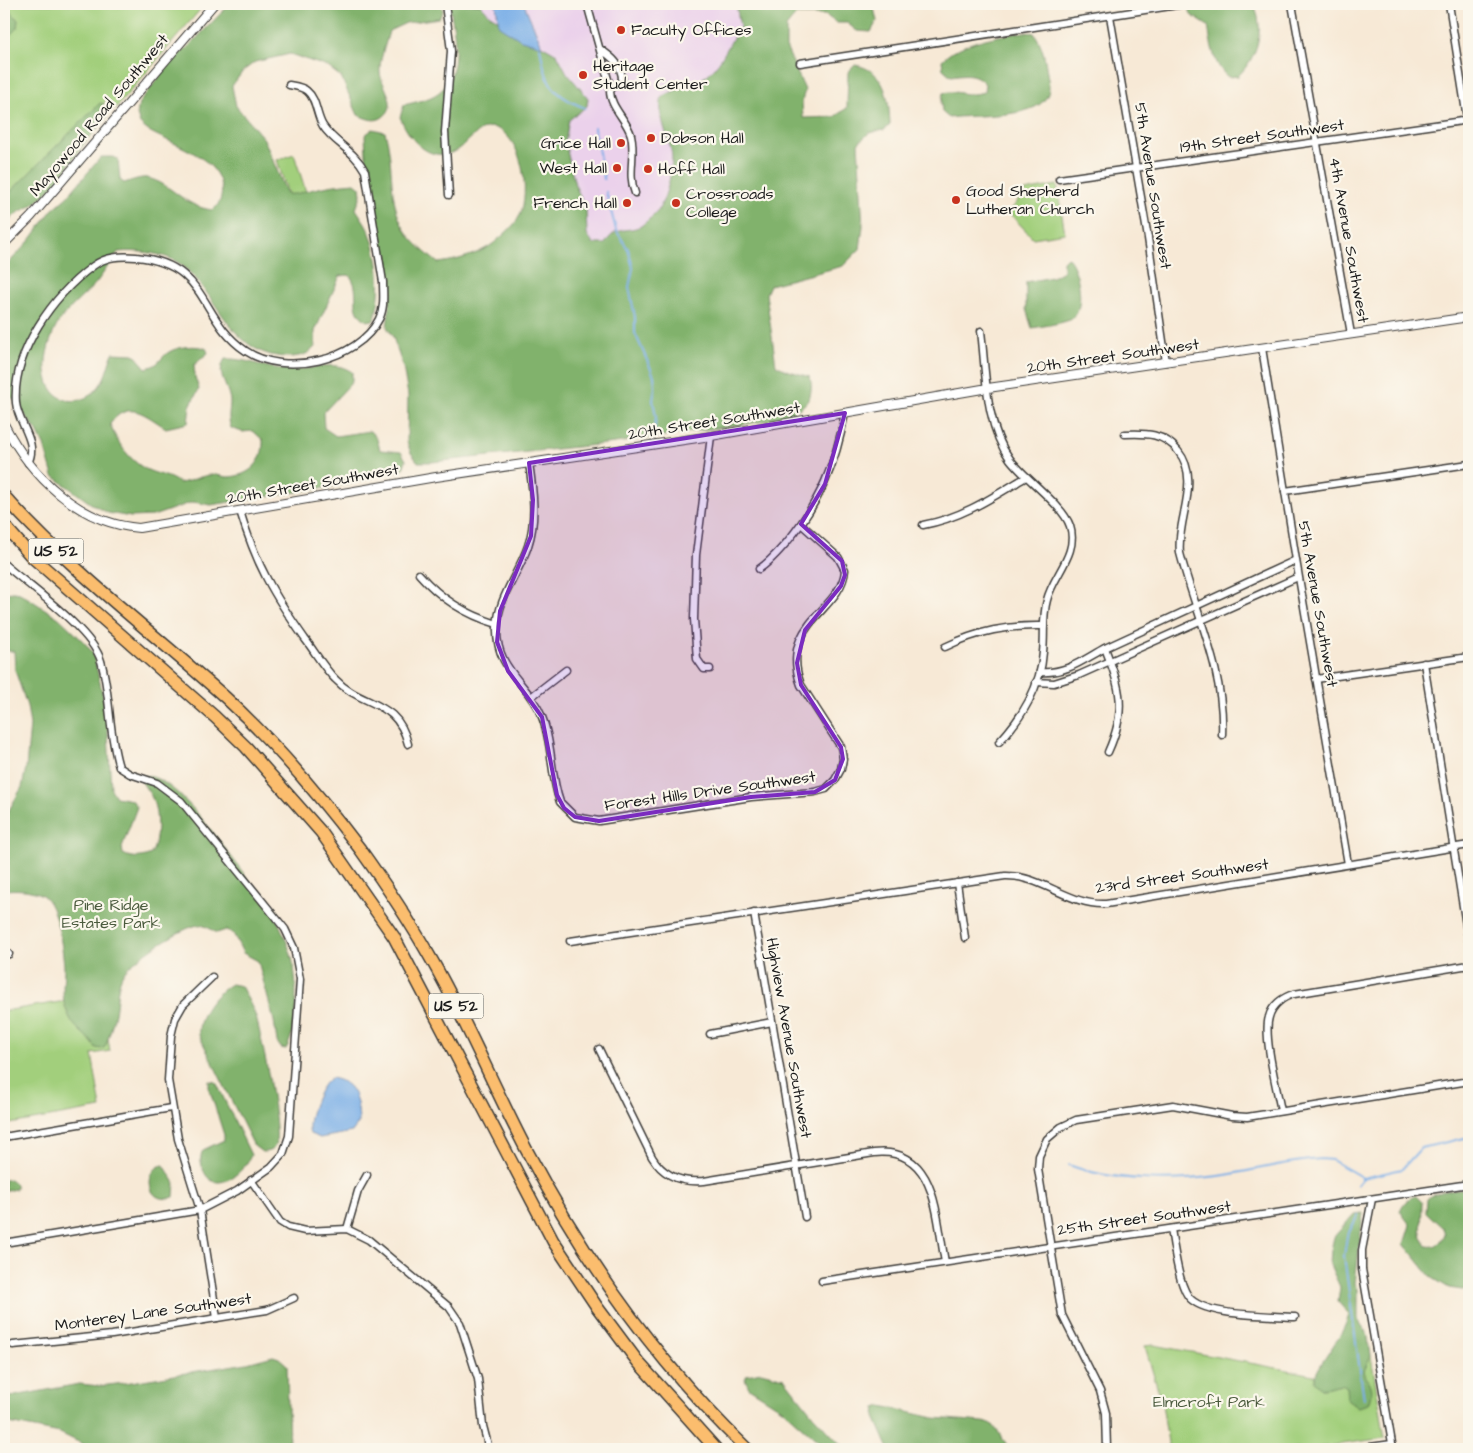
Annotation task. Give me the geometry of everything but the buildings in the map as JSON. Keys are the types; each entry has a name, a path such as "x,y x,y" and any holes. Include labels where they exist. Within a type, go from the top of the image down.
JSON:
{"highway":[{"name":"US 52","path":"4,496 50,546 227,699 294,769 334,816 385,885 431,957 526,1148 588,1255 634,1322 682,1381 747,1449"},
{"name":"US 52","path":"4,525 31,556 246,747 321,832 394,937 553,1241 597,1307 638,1362 716,1449"}],"street":[{"name":"Mayowood Road Southwest","path":"4,244 31,217 214,4"},
{"path":"445,4 451,52 446,132 450,195"},
{"path":"587,4 609,83 613,86"},
{"path":"800,63 1184,4"},
{"name":"4th Avenue Southwest","path":"1292,4 1314,137 1317,143 1351,334"},
{"path":"1449,4 1469,131"},
{"name":"5th Avenue Southwest","path":"1110,16 1166,362"},
{"path":"600,49 613,58 622,74 622,80 618,85 613,86 610,91 612,101 631,135 630,181 635,192"},
{"path":"28,463 32,448 16,403 17,386 26,351 58,299 81,276 104,260 122,256 154,260 182,272 199,289 233,341 247,352 280,364 300,364 335,355 362,339 379,318 384,300 383,282 365,170 358,158 327,132 313,99 307,90 289,85"},
{"name":"19th Street Southwest","path":"1059,179 1468,121"},
{"name":"20th Street Southwest","path":"4,424 28,463 71,503 87,514 121,526 139,528 529,463 711,436 988,388 1469,317"},
{"path":"980,331 991,415 996,432 1006,453 1026,477 1063,514 1072,533 1070,551 1052,583 1046,600 1040,672 1019,718 999,742"},
{"name":"5th Avenue Southwest","path":"1262,348 1298,577 1348,864"},
{"path":"759,569 776,554 801,524 825,484 840,437 845,413"},
{"path":"1125,434 1151,433 1163,438 1178,450 1186,464 1188,486 1179,542 1183,564 1202,620 1219,681 1222,735"},
{"path":"710,669 704,669 697,659 694,589 697,545 711,436"},
{"name":"Forest Hills Drive Southwest","path":"529,463 533,500 531,536 503,602 497,624 499,650 504,664 531,697 545,726 560,802 569,813 581,819 599,821 751,797 816,792 826,789 835,780 841,769 842,752 838,741 801,685 798,675 798,655 805,630 841,586 845,570 838,556 801,524"},
{"path":"1285,491 1469,464"},
{"path":"923,525 939,522 969,511 1026,477"},
{"path":"240,511 264,577 327,670 343,686 394,715 402,726 408,744"},
{"path":"1040,672 1064,670 1105,648 1296,560"},
{"path":"4,564 81,630 96,648 104,672 119,767 130,774 157,783 181,801 285,930 294,948 299,968 300,988 289,1136 286,1148 278,1161 216,1204 200,1210 4,1243"},
{"path":"419,574 430,587 453,606 466,613 497,624"},
{"path":"1036,682 1046,684 1066,680 1298,577"},
{"path":"945,647 968,636 995,629 1044,626"},
{"path":"1105,648 1118,683 1121,704 1119,725 1108,752"},
{"path":"1316,678 1469,657"},
{"path":"1424,663 1452,848 1469,944"},
{"path":"531,697 566,670"},
{"name":"23rd Street Southwest","path":"570,941 1005,876 1026,877 1079,901 1106,904 1469,845"},
{"path":"957,883 966,938"},
{"name":"Highview Avenue Southwest","path":"754,913 805,1217"},
{"path":"1281,1111 1267,1027 1270,1013 1280,1001 1294,994 1469,965"},
{"path":"212,977 183,1005 175,1019 168,1067 171,1108 178,1139 200,1210 217,1318"},
{"path":"710,1034 772,1022"},
{"path":"599,1049 652,1157 660,1168 670,1176 694,1182 879,1152 894,1153 910,1159 923,1172 929,1183 945,1262"},
{"path":"1107,1449 1107,1426 1103,1399 1096,1381 1062,1315 1038,1163 1047,1139 1061,1126 1076,1120 1167,1106 1184,1106 1237,1117 1469,1081"},
{"path":"4,1137 171,1108"},
{"path":"347,1229 358,1191 367,1175"},
{"path":"251,1180 280,1222 288,1227 305,1231 347,1229 369,1240 454,1314 464,1333 478,1379 483,1426 489,1449"},
{"name":"25th Street Southwest","path":"822,1281 1469,1184"},
{"path":"1355,1449 1392,1446 1362,1268 1362,1250 1372,1199"},
{"path":"1171,1229 1183,1285 1193,1301 1211,1309 1295,1317"},
{"name":"Monterey Lane Southwest","path":"13,1345 112,1335 217,1318 272,1308 294,1298"}],"highlighted area":[{"path":"845,413 825,484 801,524 842,561 845,575 841,586 805,630 797,663 801,685 841,747 843,759 835,780 815,792 751,797 599,821 575,817 564,808 557,795 542,717 508,671 497,642 500,611 531,536 533,500 529,463"}],"shaded area":[{"name":"Crossroads College","path":"451,4 772,4 760,279 586,441 534,106 457,50"}],"green space":[{"path":"4,4 205,4 115,109 107,100 4,203"},
{"path":"4,4 18,20 17,28 4,41"},
{"path":"230,4 441,4 443,11 439,18 406,23 389,31 380,73 390,106 381,118 375,120 358,115 341,77 328,67 290,54 255,62 243,71 232,86 236,106 264,139 287,194 296,194 321,187 344,184 355,183 360,187 361,195 356,209 370,232 377,256 379,299 374,320 367,321 361,316 356,305 353,281 349,275 340,276 315,331 315,347 307,353 298,356 271,355 254,348 241,337 229,324 197,280 178,262 152,254 118,252 96,283 68,310 55,329 46,359 46,371 50,387 62,398 78,400 86,398 100,385 113,353 134,354 146,368 155,365 166,354 177,348 192,346 206,348 208,353 194,365 199,389 190,406 188,423 166,428 145,415 131,411 117,416 110,424 116,438 131,458 143,468 169,477 179,483 208,475 228,477 243,474 254,466 261,455 263,440 253,431 242,432 231,428 229,395 221,370 225,359 242,360 291,370 337,366 352,372 352,382 323,413 324,428 336,436 370,431 377,439 380,450 401,452 406,460 403,469 343,485 211,505 193,502 153,516 131,517 108,513 90,503 53,476 44,445 37,431 4,387 4,268 31,239 52,210 67,197 101,157 118,159 120,180 124,183 147,178 164,185 186,200 203,208 213,210 215,208 220,200 222,190 217,175 210,166 202,158 147,130 140,124 137,115 139,103 173,59 186,49"},
{"path":"449,4 480,4 490,15 557,54 567,73 588,98 587,106 569,120 565,142 575,185 586,209 587,234 593,244 605,244 617,232 641,226 653,216 661,204 668,186 672,157 662,118 661,98 700,80 718,63 740,27 736,4 873,4 877,21 871,32 857,31 847,23 837,23 825,15 796,15 786,27 786,47 805,90 802,101 803,118 834,117 847,108 848,72 855,65 873,73 884,87 887,96 890,125 884,130 869,133 858,143 863,226 860,249 843,266 770,285 766,294 776,365 810,377 810,395 802,406 796,411 772,420 615,443 418,462 411,453 407,442 408,395 403,367 393,337 387,327 390,301 387,272 366,156 365,135 373,129 385,132 390,157 393,195 399,219 412,239 438,263 468,256 494,243 518,219 523,205 524,194 524,181 519,155 507,135 498,129 485,128 454,152 435,154 427,151 413,140 400,117 404,105 426,99 438,93 446,85 451,75 454,64 455,39"},
{"path":"1193,4 1254,4 1259,24 1258,43 1255,52 1238,76 1228,77 1219,66 1210,39 1208,26 1191,15 1189,7"},
{"path":"1024,32 1034,33 1042,47 1049,90 1041,104 1030,109 1002,115 949,118 942,112 941,102 943,93 977,94 984,92 985,84 978,77 974,76 965,74 951,76 943,69 942,60 959,48 980,40"},
{"path":"100,103 106,105 110,110 103,122 87,140 53,187 34,204 17,213 4,228 4,203 12,190"},
{"path":"294,154 306,192 289,197 277,160"},
{"path":"1057,185 1065,233 1033,238 1009,213 1025,191"},
{"path":"1067,257 1078,279 1080,299 1075,315 1070,320 1032,328 1026,309 1026,282 1052,277 1063,271 1063,261"},
{"name":"Pine Ridge Estates Park","path":"4,593 20,593 59,618 93,653 107,713 111,789 116,797 132,800 137,807 122,847 123,854 130,857 144,856 151,854 154,848 157,827 155,806 142,782 145,776 158,779 172,788 201,818 272,909 283,933 294,967 296,991 295,1017 286,1049 281,1048 277,1042 274,1021 258,961 243,953 233,933 226,930 217,933 201,925 182,931 159,944 137,959 124,972 118,987 116,1008 105,1047 101,1049 96,1048 69,1017 64,1004 62,950 52,908 47,900 38,893 23,890 4,890 4,819 22,787 26,768 30,725 27,706 15,670 14,651 4,651"},
{"path":"125,961 102,1001 110,1051 92,1054 101,1108 4,1125 4,1011 66,1001"},
{"path":"231,984 241,986 251,1005 262,1043 276,1123 275,1146 268,1151 262,1152 254,1146 199,1035 201,1020 208,1006"},
{"path":"209,1081 216,1082 251,1155 242,1169 228,1180 221,1182 214,1181 208,1177 201,1161 203,1150 224,1140 209,1088"},
{"path":"164,1165 175,1183 174,1197 164,1199 152,1192 150,1179 157,1167"},
{"path":"10,1179 16,1184 16,1189 4,1191 4,1180"},
{"path":"1455,1189 1469,1189 1469,1291 1449,1288 1431,1277 1404,1244 1410,1225 1400,1211 1406,1201 1416,1196 1422,1202 1421,1236 1427,1246 1433,1246 1440,1242 1445,1234 1443,1228 1426,1212 1427,1199 1433,1194"},
{"path":"1363,1213 1355,1284 1358,1289 1358,1320 1367,1333 1371,1355 1364,1371 1371,1394 1368,1404 1358,1407 1347,1399 1346,1387 1341,1384 1322,1389 1314,1381 1320,1366 1342,1332 1349,1314 1338,1302 1340,1287 1330,1265 1334,1237 1354,1214"},
{"name":"Elmcroft Park","path":"1367,1333 1385,1438 1307,1449 1169,1449 1162,1404 1145,1346 1154,1345 1324,1377"},
{"path":"273,1356 279,1358 287,1365 289,1449 93,1449 60,1433 4,1422 4,1398 79,1384 100,1386 125,1383 247,1363"},
{"path":"761,1372 784,1378 813,1415 845,1449 827,1449 782,1409 749,1388 745,1379 747,1375"},
{"path":"882,1406 934,1418 983,1422 993,1425 1010,1449 889,1449 875,1417 876,1408"}],"water":[{"path":"496,4 524,4 542,46 521,40 499,26"},
{"path":"331,1078 345,1083 354,1093 358,1106 359,1122 352,1132 320,1138 310,1134 309,1121 314,1103 322,1087"}],"waterway":[{"path":"540,47 548,78 557,92 573,103 585,108"},
{"path":"594,127 604,179"},
{"path":"606,192 616,230 628,249 633,268 629,287 635,317 635,333 654,376 653,400 656,417 654,433"},
{"path":"1069,1165 1105,1175 1163,1180 1219,1176 1321,1159 1332,1160 1363,1178 1402,1169 1421,1148 1469,1137"},
{"path":"1357,1185 1363,1178"},
{"path":"1358,1215 1347,1236 1344,1256 1364,1399"}],"place":[{"name":"Faculty Offices","path":"621,30"},
{"name":"Heritage Student Center","path":"583,75"},
{"name":"Dobson Hall","path":"651,138"},
{"name":"Grice Hall","path":"621,143"},
{"name":"West Hall","path":"617,168"},
{"name":"Hoff Hall","path":"648,169"},
{"name":"Good Shepherd Lutheran Church","path":"956,200"},
{"name":"French Hall","path":"627,203"},
{"name":"Crossroads College","path":"676,203"}]}
